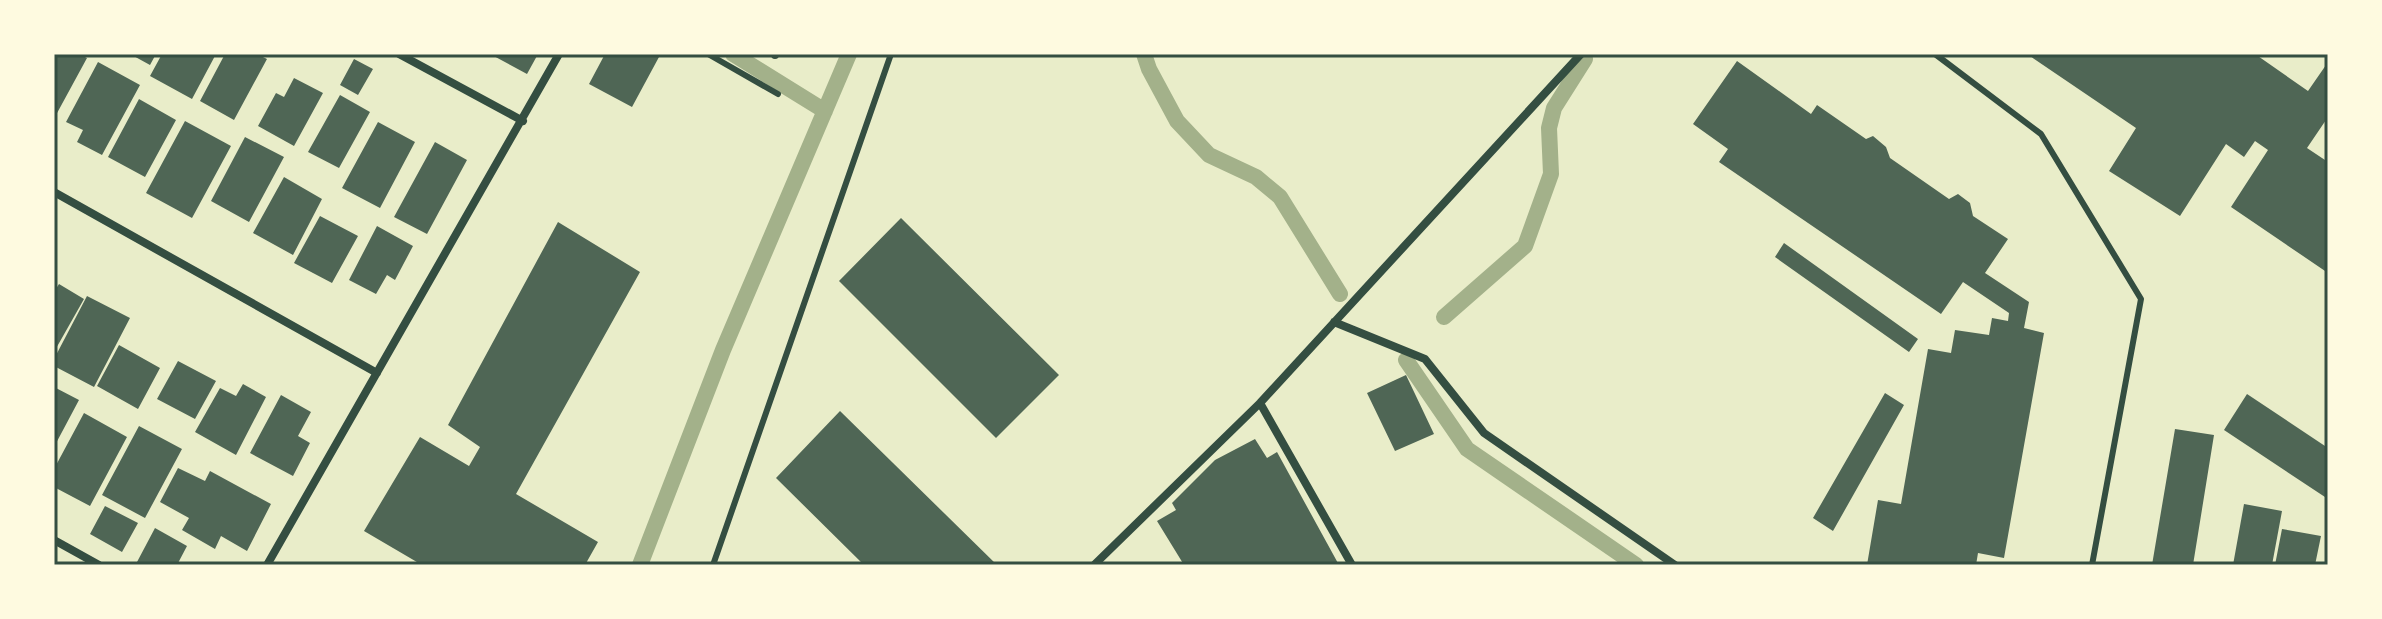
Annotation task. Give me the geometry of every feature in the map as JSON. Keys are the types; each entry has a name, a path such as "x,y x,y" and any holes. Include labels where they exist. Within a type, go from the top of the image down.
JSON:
{"street":[{"path":"399,54 523,121"},
{"path":"267,565 559,54"},
{"path":"1094,565 1260,403 1581,54"},
{"path":"54,192 377,373"},
{"path":"1334,322 1425,359 1484,433 1675,565"},
{"path":"1260,403 1352,565"},
{"path":"54,540 99,565"}],"lane":[{"path":"708,54 778,94"},
{"path":"713,565 891,54"},
{"path":"1935,54 2041,134 2141,299 2092,565"}],"building":[{"path":"54,54 79,54 87,58 56,115 54,113"},
{"path":"130,54 156,54 150,65"},
{"path":"162,54 216,54 192,99 150,76"},
{"path":"225,54 257,54 267,59 234,120 200,101"},
{"path":"490,54 538,54 527,74"},
{"path":"605,54 653,54 659,57 632,107 589,84"},
{"path":"2027,54 2255,54 2308,91 2326,65 2328,117 2307,148 2328,162 2328,273 2231,207 2268,150 2255,141 2244,157 2226,144 2180,216 2109,171 2136,128"},
{"path":"354,59 373,69 358,95 340,85"},
{"path":"1737,61 1811,114 1817,105 1866,139 1873,136 1886,147 1890,158 1949,199 1958,194 1970,203 1973,216 2008,239 1985,273 2029,302 2024,328 2044,333 2004,558 1978,553 1976,565 1867,565 1878,500 1901,504 1928,349 1951,353 1955,330 1989,335 1992,318 2008,321 2009,313 1963,282 1941,314 1719,162 1728,149 1693,124"},
{"path":"98,62 140,85 102,155 77,142 83,130 66,122"},
{"path":"294,78 323,93 294,146 258,126 276,93 284,97"},
{"path":"340,95 370,112 339,168 308,152"},
{"path":"139,99 176,120 145,177 108,157"},
{"path":"185,121 231,146 192,218 146,193"},
{"path":"378,122 415,142 380,208 342,188"},
{"path":"245,137 284,157 249,222 211,201"},
{"path":"435,142 467,160 427,234 394,217"},
{"path":"284,177 322,199 293,255 253,233"},
{"path":"320,216 358,236 332,283 294,263"},
{"path":"901,218 1059,375 996,438 839,281"},
{"path":"558,222 640,272 516,494 598,542 585,565 422,565 364,531 420,437 469,466 480,447 448,425"},
{"path":"377,226 413,246 395,280 387,275 376,294 349,280"},
{"path":"1784,243 1918,339 1909,352 1775,257"},
{"path":"59,284 84,299 54,352 54,292"},
{"path":"87,296 130,318 94,387 54,366 54,359"},
{"path":"119,345 160,368 138,409 97,386"},
{"path":"178,361 216,381 195,419 157,399"},
{"path":"1406,375 1434,434 1395,451 1367,393"},
{"path":"243,384 266,397 236,455 195,432 220,388 236,396"},
{"path":"54,387 79,400 54,447"},
{"path":"1885,393 1904,405 1833,531 1813,518"},
{"path":"2247,394 2328,448 2328,499 2224,430"},
{"path":"281,395 311,412 298,436 310,443 293,476 250,453"},
{"path":"840,411 997,565 864,565 776,478"},
{"path":"84,413 127,437 90,506 54,487 54,469"},
{"path":"139,426 182,449 145,518 102,495"},
{"path":"2175,429 2214,435 2193,565 2152,565"},
{"path":"1255,439 1267,458 1277,452 1339,565 1184,565 1157,521 1176,510 1172,503 1215,460"},
{"path":"178,468 205,481 210,471 271,504 247,551 221,536 215,549 182,530 189,518 160,502"},
{"path":"2244,504 2282,511 2272,565 2233,565"},
{"path":"105,506 138,523 122,552 90,534"},
{"path":"155,528 187,546 177,565 142,565 137,562"},
{"path":"2282,529 2321,536 2315,565 2275,565"}],"waterway":[{"path":"733,54 825,111"},
{"path":"640,565 723,350 849,54"},
{"path":"1144,54 1177,121 1209,155 1256,177 1280,197 1340,294"},
{"path":"1444,317 1525,246 1551,174 1549,128 1554,108 1585,59"},
{"path":"1406,360 1467,449 1636,565"}]}
